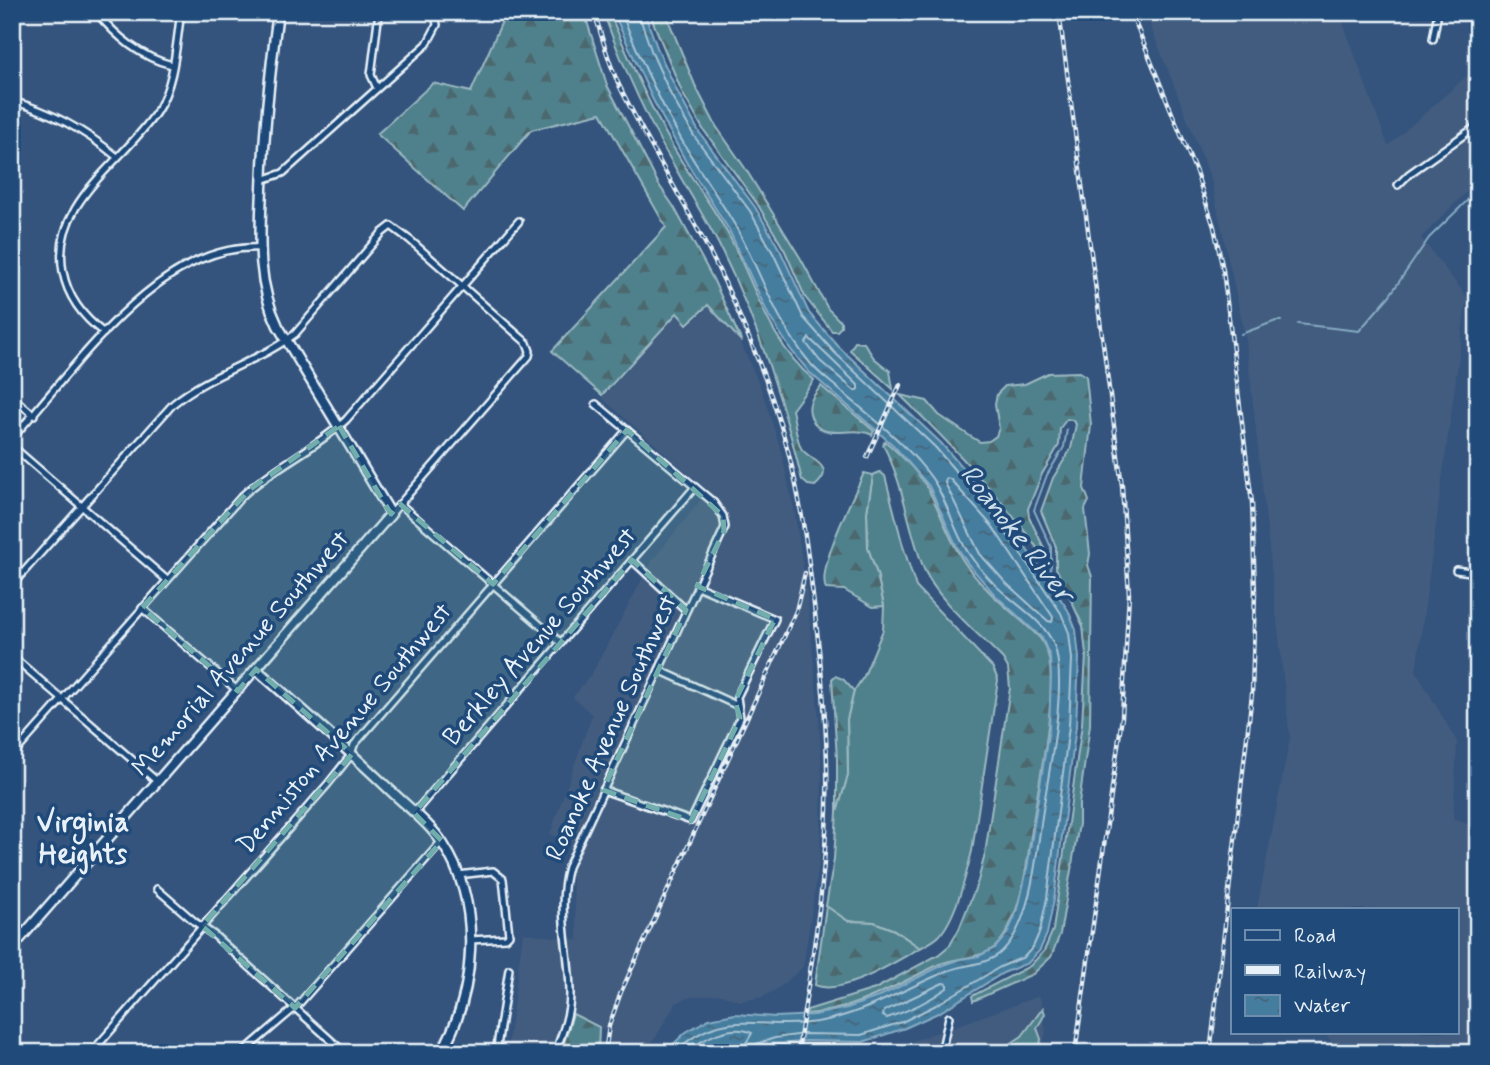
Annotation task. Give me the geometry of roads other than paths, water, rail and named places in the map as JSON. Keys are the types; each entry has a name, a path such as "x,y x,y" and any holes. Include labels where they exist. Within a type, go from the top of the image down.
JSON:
{"street":[{"path":"96,12 113,32 132,47 153,59 172,65"},
{"path":"104,333 80,310 68,289 62,266 62,244 66,226 75,207 158,111 167,90 181,12"},
{"path":"12,584 160,416 188,391 287,340 299,330 388,227 394,227 527,343 530,351 391,514 287,340 267,299 260,248 262,180 266,106 278,12"},
{"path":"377,88 371,75 379,12"},
{"path":"262,180 283,173 432,38 437,25 435,12"},
{"path":"1433,39 1438,12"},
{"path":"12,101 36,108 71,124 117,157"},
{"path":"1398,185 1409,174 1478,125"},
{"path":"12,756 249,490 267,474 340,426 519,221"},
{"path":"12,438 104,333 146,291 177,271 224,252 260,248"},
{"path":"12,397 34,415"},
{"path":"596,404 721,511 725,522 724,531 697,586"},
{"name":"Denniston Avenue Southwest","path":"91,1053 328,784 354,745 627,430"},
{"path":"12,446 167,580"},
{"name":"Berkley Avenue Southwest","path":"414,813 695,487"},
{"path":"400,503 561,643"},
{"name":"Memorial Avenue Southwest","path":"12,948 391,514"},
{"path":"632,560 686,610"},
{"path":"1456,570 1478,573"},
{"name":"Roanoke Avenue Southwest","path":"555,1053 567,1015 570,994 562,899 568,867 697,586 775,619 737,697 738,706"},
{"path":"142,608 238,691"},
{"path":"12,656 158,782"},
{"path":"256,669 351,753 442,841 458,875 467,906 470,940 461,1010 441,1053"},
{"path":"603,790 691,821 740,718 738,706 659,670"},
{"path":"242,1053 295,1008 442,841"},
{"path":"458,875 493,871 503,879 509,935 506,938 470,940"},
{"path":"158,888 345,1053"},
{"path":"496,1053 509,969"},
{"path":"941,1053 949,1017"}],"water":[{"name":"Roanoke River","path":"613,12 644,12 658,50 699,132 755,207 781,252 809,313 838,346 941,443 1004,516 1068,610 1076,630 1079,658 1076,726 1054,899 1047,934 1040,950 1028,963 1003,973 940,1012 905,1028 863,1042 805,1041 776,1045 749,1053 664,1053 686,1032 709,1019 735,1014 776,1017 814,1015 847,1008 878,997 941,966 979,956 995,948 1007,934 1018,909 1027,869 1049,728 1050,657 1042,638 995,595 968,564 957,547 929,486 893,445 809,372 791,350 769,316 729,230 685,160 652,98"}],"waterway":[{"path":"1298,324 1359,331 1390,295 1429,238 1478,190"},
{"path":"1241,334 1281,321"},
{"name":"Roanoke River","path":"1047,578 1051,566 1051,547 1034,510 1047,475 1064,447 1067,429"}],"railway":[{"path":"594,12 619,85 713,258 747,333 778,417 798,497 821,664 827,783 822,887 798,1053"},
{"path":"1059,12 1122,486 1129,594 1122,717 1075,1053"},
{"path":"1131,12 1196,172 1214,227 1223,270 1252,503 1255,592 1252,694 1210,1053"},
{"path":"867,457 900,385"},
{"path":"605,1053 609,1026 621,992 796,611 805,573"}],"district":[{"name":"Virginia Heights","path":"83,839"}]}
